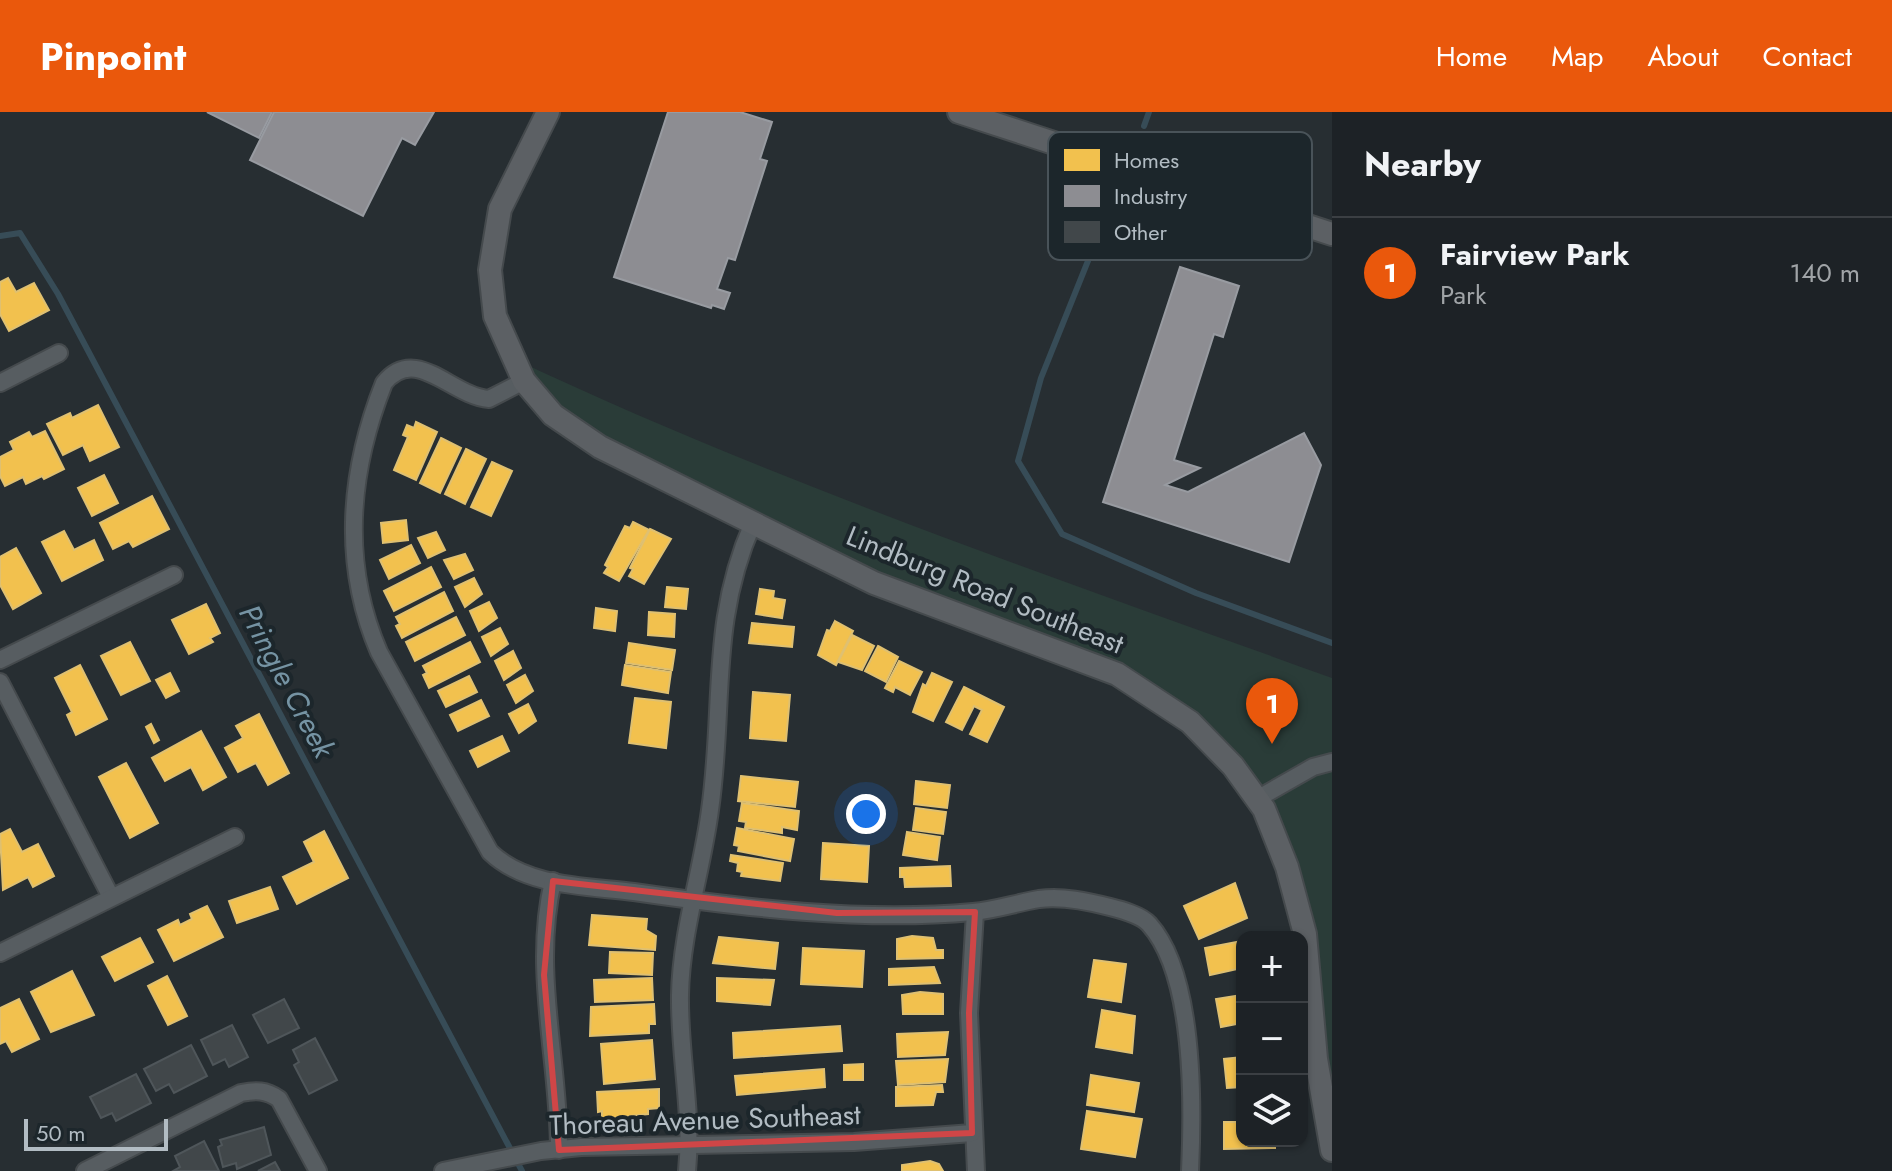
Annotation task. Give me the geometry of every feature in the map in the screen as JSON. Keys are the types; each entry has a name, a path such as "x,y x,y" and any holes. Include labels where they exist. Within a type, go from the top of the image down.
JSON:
{"street":[{"name":"Lindburg Road Southeast","path":"548,112 500,209 490,270 495,316 524,381 553,415 581,436 921,603 1117,674 1190,722 1233,766 1257,799 1287,867 1305,934 1316,1059 1332,1150"},
{"path":"959,112 1048,141"},
{"path":"1312,227 1332,234"},
{"path":"0,383 59,353"},
{"path":"524,381 498,397 481,398 411,366 390,375 384,383 364,440 353,507 354,567 366,622 379,652 490,852 513,869 553,881 694,901 837,913 975,912 1037,899 1080,900 1122,910 1147,922 1165,948 1181,1004 1192,1064 1190,1171"},
{"path":"687,1171 691,1119 680,994 716,756 724,611 734,570 753,523"},
{"path":"0,660 174,575"},
{"path":"0,682 111,897"},
{"path":"1257,799 1313,767 1332,762"},
{"path":"0,953 235,837"},
{"path":"553,881 547,906 544,975 557,1079 559,1150"},
{"path":"975,912 969,1013 976,1171"},
{"path":"85,1171 241,1093 256,1090 270,1092 279,1099 318,1171"},
{"name":"Thoreau Avenue Southeast","path":"443,1171 541,1151 689,1144 854,1142 972,1133"}],"highlighted area":[{"path":"553,881 837,913 975,912 969,1013 972,1133 559,1150 544,975"}],"green space":[{"path":"510,357 610,403 814,488 1332,678 1332,1150 1308,958 1308,931 1304,931 1264,809 1144,690 1016,639 600,447"}],"building: Homes":[{"path":"8,278 16,292 34,283 49,310 9,331 0,314 0,282"},
{"path":"98,405 119,447 90,461 83,445 63,455 47,424 70,413 72,418"},
{"path":"416,422 437,432 416,480 394,470 408,437 403,435 407,425 414,428"},
{"path":"45,431 64,469 44,479 42,476 26,484 23,477 5,486 0,476 0,457 14,450 10,442 29,432 32,437"},
{"path":"441,438 461,448 440,493 420,483"},
{"path":"466,449 486,459 465,504 445,494"},
{"path":"492,462 512,471 491,516 471,507"},
{"path":"104,475 118,503 92,516 78,488"},
{"path":"152,496 169,529 133,547 129,541 113,549 100,523"},
{"path":"406,520 408,540 383,543 381,523"},
{"path":"633,522 649,530 619,581 604,573 608,567 605,565 625,526 630,528"},
{"path":"650,529 671,539 644,584 629,576"},
{"path":"64,531 74,550 94,540 103,560 62,581 42,542"},
{"path":"436,532 445,550 428,558 418,538"},
{"path":"411,545 420,563 389,579 380,560"},
{"path":"16,548 41,593 13,609 0,585 0,557"},
{"path":"465,554 473,570 454,579 444,560"},
{"path":"431,567 441,587 394,611 384,591"},
{"path":"474,578 482,594 465,607 455,587"},
{"path":"667,587 688,589 686,609 665,607"},
{"path":"760,589 774,591 773,598 785,600 782,618 756,614"},
{"path":"444,592 453,611 402,638 396,626 400,624 396,617"},
{"path":"489,602 497,618 479,631 470,611"},
{"path":"206,604 220,633 210,638 213,642 189,654 172,620"},
{"path":"596,608 617,611 615,631 594,628"},
{"path":"649,612 675,614 674,637 648,635"},
{"path":"456,617 465,635 415,661 406,642"},
{"path":"835,621 853,631 836,665 818,655 827,630 830,631"},
{"path":"752,623 794,627 792,647 749,643"},
{"path":"500,628 508,644 491,656 482,637"},
{"path":"852,635 874,646 862,670 838,662"},
{"path":"130,642 150,681 121,695 101,656"},
{"path":"470,642 480,662 429,688 423,666"},
{"path":"629,643 675,650 672,670 626,663"},
{"path":"878,646 898,657 886,682 865,671"},
{"path":"513,651 521,668 504,680 495,661"},
{"path":"899,661 922,672 910,695 895,687 893,692 885,688"},
{"path":"80,665 107,719 76,735 67,715 72,712 55,678"},
{"path":"625,665 671,672 668,693 622,685"},
{"path":"170,673 179,691 166,698 156,680"},
{"path":"932,673 952,682 933,721 913,712 923,684 926,686"},
{"path":"525,675 533,691 516,703 507,685"},
{"path":"469,676 477,692 446,707 438,691"},
{"path":"964,687 1004,707 987,742 970,734 982,710 974,706 962,730 946,722"},
{"path":"753,692 790,695 786,741 750,738"},
{"path":"635,698 671,702 666,748 629,743"},
{"path":"481,700 489,716 458,731 450,715"},
{"path":"528,704 536,721 519,733 509,714"},
{"path":"259,714 289,773 268,785 256,763 238,772 225,748 243,738 236,726"},
{"path":"151,724 159,740 154,743 146,727"},
{"path":"201,731 226,777 203,790 191,767 165,781 152,758"},
{"path":"502,736 509,751 478,767 470,751"},
{"path":"126,763 158,823 130,838 99,777"},
{"path":"741,776 798,782 795,807 738,801"},
{"path":"916,781 950,785 947,808 914,804"},
{"path":"742,803 799,811 797,830 782,827 782,833 745,828 746,822 739,821"},
{"path":"916,808 946,812 943,834 913,830"},
{"path":"737,828 794,839 790,861 738,851 739,846 734,845"},
{"path":"10,829 22,852 38,844 54,876 33,887 28,877 3,890 0,834"},
{"path":"324,831 348,878 297,904 283,877 314,862 304,842"},
{"path":"907,832 940,837 937,860 903,855"},
{"path":"823,843 869,846 867,882 821,879"},
{"path":"731,855 783,863 780,881 741,876 742,872 737,871 738,863 730,861"},
{"path":"950,866 951,886 905,887 904,877 900,877 900,868"},
{"path":"1235,883 1247,918 1199,939 1184,906"},
{"path":"270,887 278,909 237,923 229,901"},
{"path":"207,906 223,937 174,961 158,930 178,920 180,925 192,919 190,914"},
{"path":"592,915 647,919 646,930 656,936 655,950 589,945"},
{"path":"912,936 933,938 936,950 943,950 943,958 897,959 897,939"},
{"path":"719,937 778,943 775,969 713,963"},
{"path":"140,938 153,962 115,981 102,957"},
{"path":"1236,942 1236,969 1210,975 1205,948"},
{"path":"803,948 864,951 862,987 801,984"},
{"path":"610,952 653,953 652,975 609,973"},
{"path":"1094,960 1126,964 1121,1002 1088,997"},
{"path":"934,967 940,983 889,985 889,969"},
{"path":"72,971 94,1015 51,1032 31,992"},
{"path":"167,976 187,1016 168,1025 148,986"},
{"path":"652,978 653,1000 595,1002 594,980"},
{"path":"717,978 774,980 770,1005 717,1001"},
{"path":"920,992 943,994 943,1014 903,1014 902,995"},
{"path":"1236,996 1236,1024 1221,1027 1216,999"},
{"path":"19,999 39,1039 12,1052 6,1041 0,1044 0,1008"},
{"path":"654,1004 655,1024 649,1024 649,1033 590,1036 591,1007"},
{"path":"1102,1010 1135,1016 1132,1053 1096,1047"},
{"path":"840,1026 842,1051 734,1058 733,1033"},
{"path":"948,1032 945,1055 898,1057 897,1034"},
{"path":"652,1040 655,1079 604,1084 601,1044"},
{"path":"1236,1058 1236,1087 1227,1088 1224,1059"},
{"path":"948,1059 945,1082 898,1085 896,1061"},
{"path":"863,1064 863,1080 844,1080 844,1065"},
{"path":"824,1069 825,1087 737,1095 735,1076"},
{"path":"1091,1075 1139,1083 1134,1112 1087,1105"},
{"path":"942,1085 943,1092 936,1092 933,1105 896,1106 896,1087"},
{"path":"659,1089 659,1108 648,1109 648,1114 602,1119 602,1111 598,1112 597,1092"},
{"path":"1087,1111 1142,1119 1135,1157 1081,1149"},
{"path":"1224,1122 1236,1122 1236,1147 1275,1147 1275,1148 1224,1149"},
{"path":"930,1161 939,1164 943,1171 902,1171 902,1165"}],"building: Industry":[{"path":"207,112 272,112 259,138"},
{"path":"274,112 434,112 415,145 402,138 363,216 250,160"},
{"path":"668,112 740,112 772,122 760,159 767,161 735,260 728,258 717,289 730,293 724,309 712,305 711,308 614,277"},
{"path":"1180,267 1239,286 1223,337 1214,334 1174,460 1200,468 1165,485 1188,492 1304,433 1321,465 1289,562 1103,502"}],"building: Other":[{"path":"284,999 299,1028 268,1043 253,1015"},
{"path":"232,1025 248,1057 229,1067 225,1059 213,1065 201,1040"},
{"path":"315,1038 337,1080 309,1094 294,1065 299,1062 293,1050"},
{"path":"191,1045 207,1076 174,1093 169,1084 156,1091 144,1069"},
{"path":"136,1074 151,1103 116,1121 112,1113 101,1118 90,1097"},
{"path":"264,1127 271,1155 237,1169 236,1163 223,1167 218,1147 222,1145 220,1140"},
{"path":"204,1141 219,1171 173,1171 180,1167 175,1156"},
{"path":"275,1162 280,1171 258,1171"}],"waterway":[{"path":"1144,126 1149,112"},
{"name":"Pringle Creek","path":"0,236 20,233 58,294 522,1171"},
{"path":"1088,260 1041,378 1018,461 1062,534 1196,593 1332,643"}],"place":[{"name":"Fairview Park","path":"1272,744"}]}
